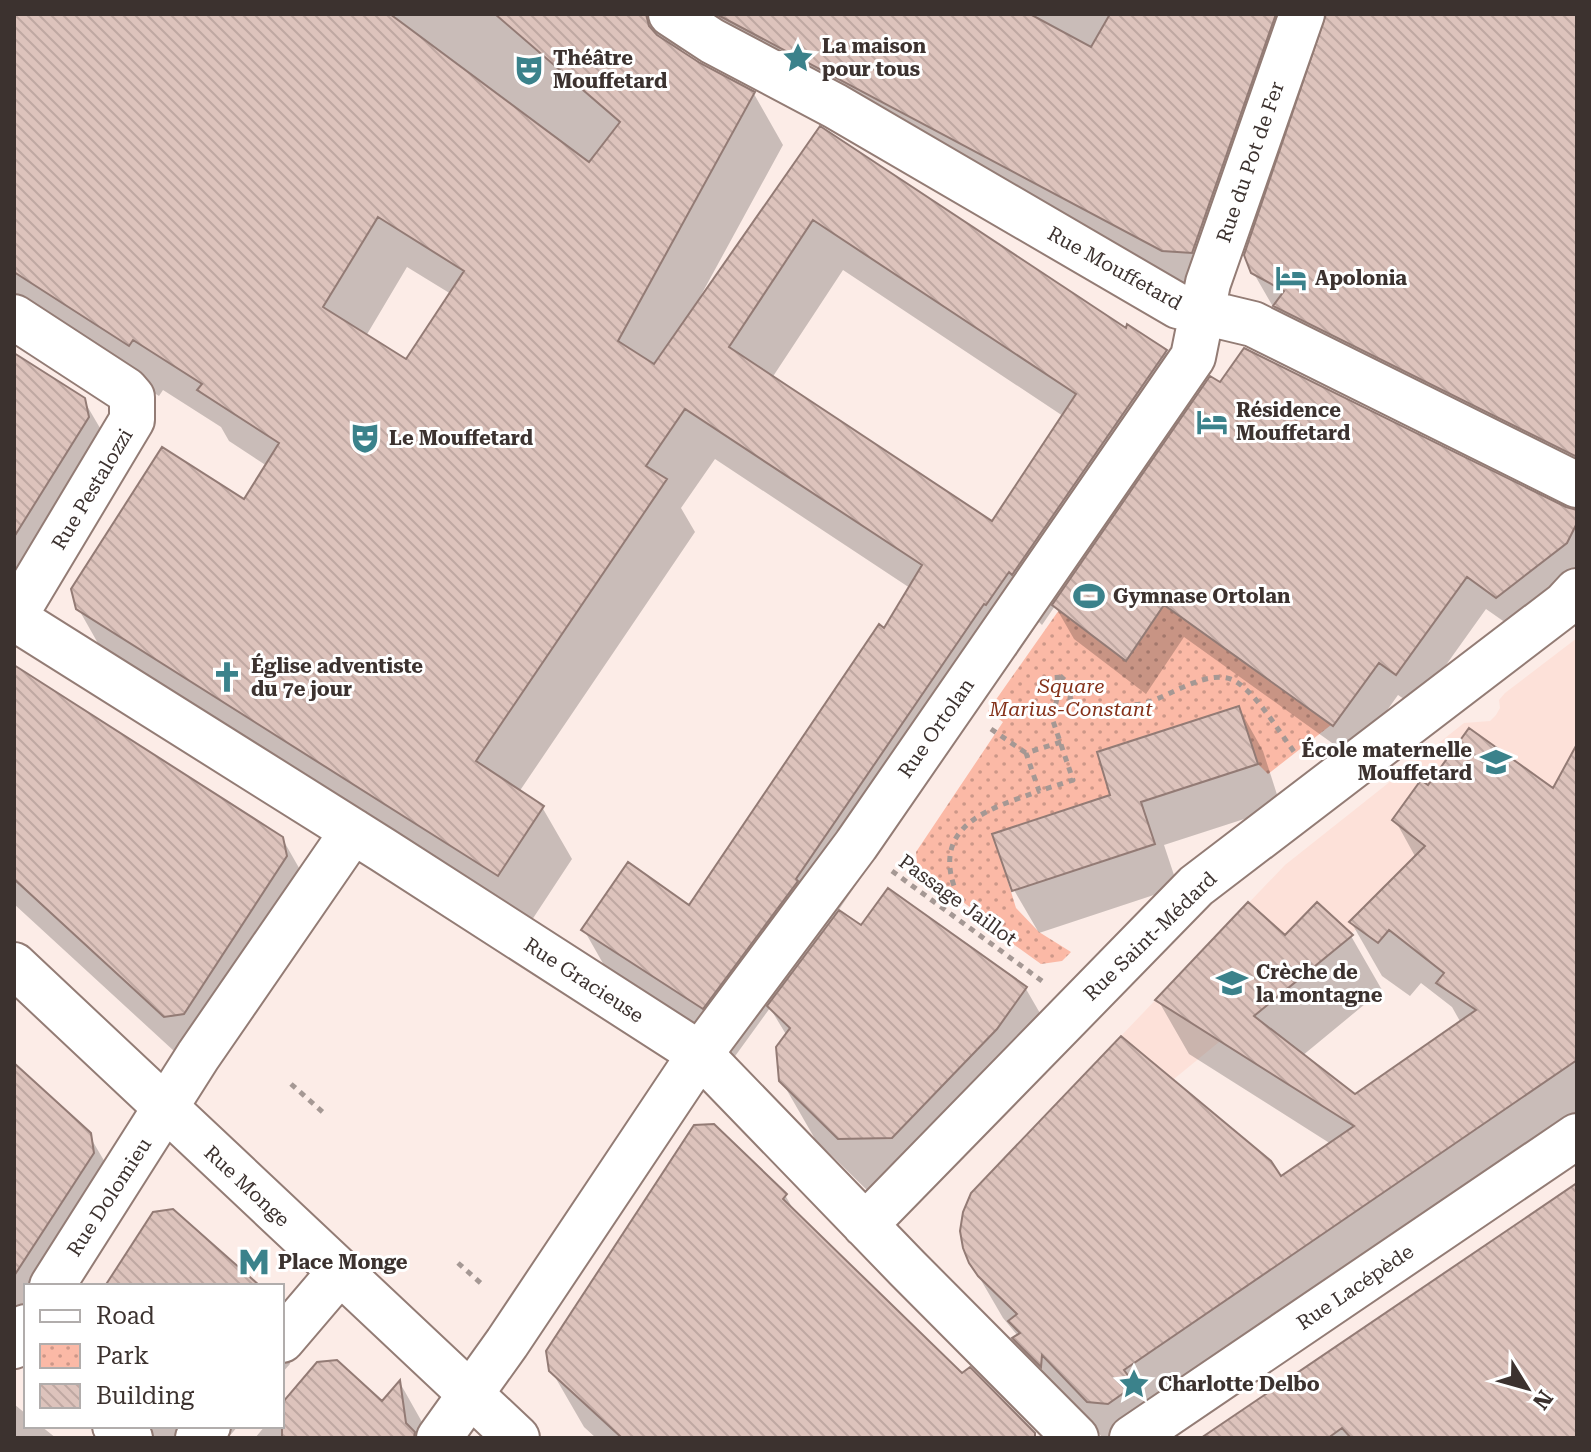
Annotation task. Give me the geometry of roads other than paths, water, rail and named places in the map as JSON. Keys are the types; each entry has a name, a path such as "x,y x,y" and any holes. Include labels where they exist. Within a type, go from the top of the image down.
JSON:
{"street":[{"name":"Rue Mouffetard","path":"671,14 712,41 835,106 1178,306 1253,324 1577,485"},
{"name":"Rue du Pot de Fer","path":"1202,312 1208,283 1302,14"},
{"name":"Rue Ortolan","path":"700,1054 856,845 1193,357 1202,312"},
{"name":"Rue Pestalozzi","path":"14,317 126,390 132,397 134,413 94,487 14,617"},
{"name":"Rue Saint-Médard","path":"865,1225 1196,886 1565,604 1577,591"},
{"name":"Rue Gracieuse","path":"14,617 700,1054 1076,1438"},
{"path":"166,1109 198,1056 353,831"},
{"name":"Rue Monge","path":"14,965 517,1438"},
{"path":"439,1438 700,1054"},
{"name":"Rue Dolomieu","path":"53,1284 166,1109"},
{"name":"Rue Lacépède","path":"1132,1438 1577,1136"},
{"path":"284,1338 340,1272"}],"place":[{"name":"La maison pour tous","path":"798,58"},
{"name":"Théâtre Mouffetard","path":"529,70"},
{"name":"Apolonia","path":"1291,278"},
{"name":"Résidence Mouffetard","path":"1212,422"},
{"name":"Le Mouffetard","path":"365,438"},
{"name":"Gymnase Ortolan","path":"1089,596"},
{"name":"Église adventiste du 7e jour","path":"227,677"},
{"name":"École maternelle Mouffetard","path":"1496,762"},
{"name":"Crèche de la montagne","path":"1232,983"},
{"name":"Place Monge","path":"254,1262"},
{"name":"Charlotte Delbo","path":"1134,1384"}],"park label":[{"name":"Square Marius-Constant","path":"1071,698"}]}
